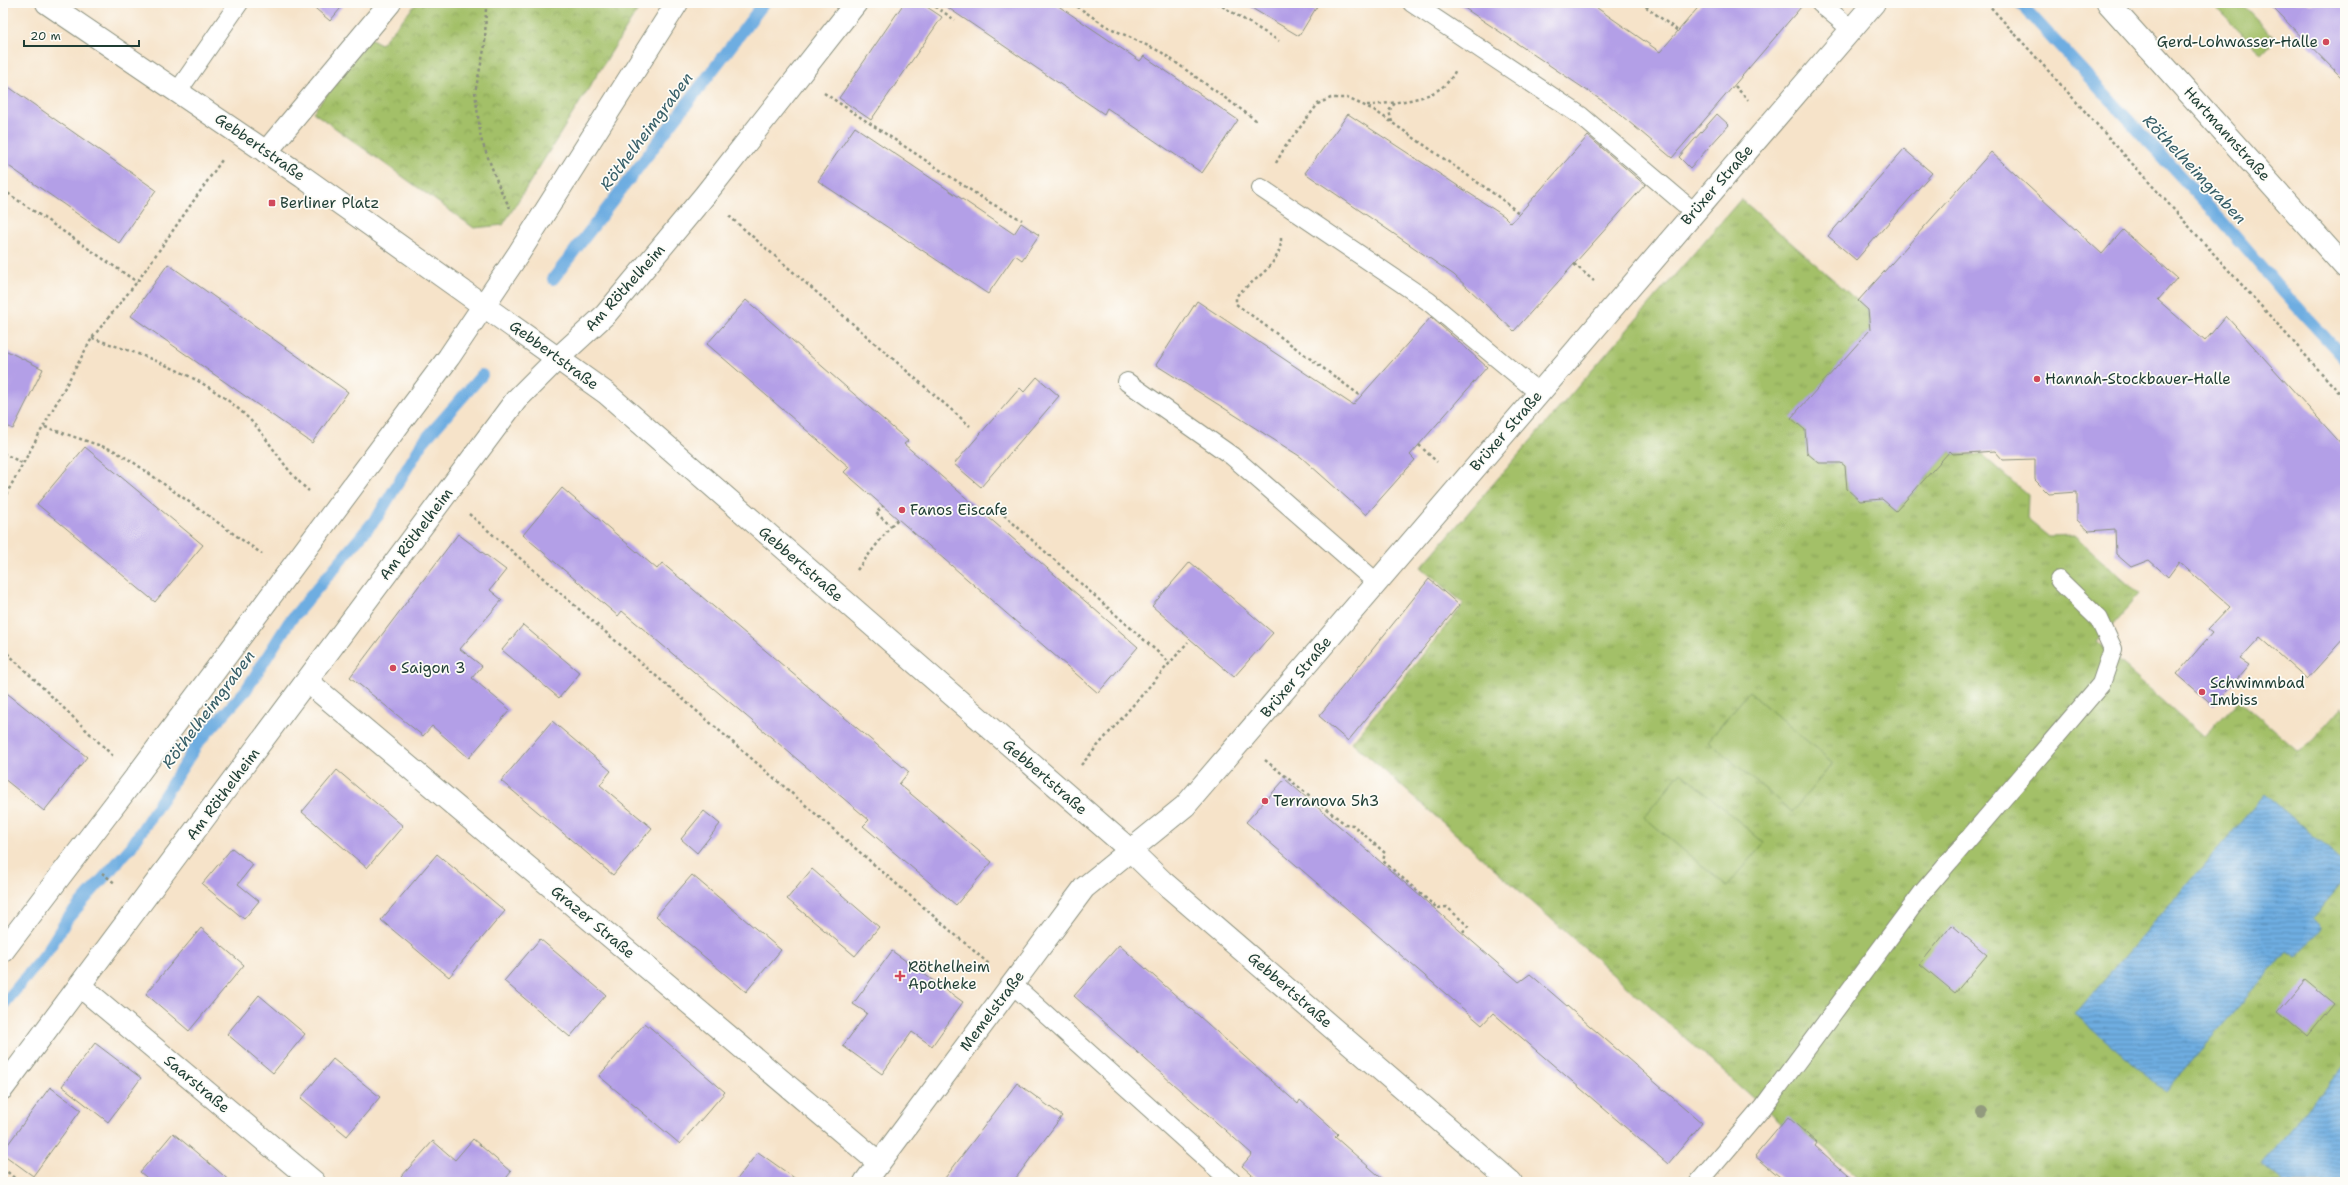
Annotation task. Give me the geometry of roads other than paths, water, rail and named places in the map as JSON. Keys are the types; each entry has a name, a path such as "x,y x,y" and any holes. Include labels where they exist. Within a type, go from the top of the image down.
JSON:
{"street":[{"name":"Gebbertstraße","path":"47,3 266,152 559,357 606,393 1130,850 1162,881 1511,1182"},
{"path":"266,152 390,3"},
{"path":"3,951 135,778 449,357 527,240 677,3"},
{"name":"Am Röthelheim","path":"3,1088 516,400 559,357 606,314 705,195 856,3"},
{"name":"Brüxer Straße","path":"1130,850 1185,806 1874,3"},
{"name":"Hartmannstraße","path":"2108,3 2345,267"},
{"name":"Grazer Straße","path":"307,681 879,1163"},
{"name":"Memelstraße","path":"865,1182 1084,888 1130,850"},
{"name":"Saarstraße","path":"80,986 314,1182"}],"lane":[{"path":"178,91 240,3"},
{"path":"1412,3 1581,116 1694,212"},
{"path":"1820,3 1851,29"},
{"path":"1261,188 1428,301 1539,393"},
{"path":"1127,382 1232,456 1376,582"},
{"path":"1699,1182 1763,1107 1923,892 2100,684 2113,649 2098,619 2059,580"},
{"path":"1012,984 1232,1182"}],"water":[{"path":"2265,794 2345,863 2345,880 2312,918 2322,928 2296,957 2287,951 2165,1091 2075,1014"},
{"path":"2345,1066 2345,1182 2284,1182 2261,1163"}],"waterway":[{"name":"Röthelheimgraben","path":"553,279 764,3"},
{"name":"Röthelheimgraben","path":"2020,3 2221,220 2284,293 2345,359"},
{"name":"Röthelheimgraben","path":"3,1005 46,953 68,918 131,847 198,743 246,690 289,622 378,516 423,442 482,375"}],"place":[{"name":"Gerd-Lohwasser-Halle","path":"2326,42"},
{"name":"Berliner Platz","path":"272,203"},
{"name":"Hannah-Stockbauer-Halle","path":"2037,379"},
{"name":"Fanos Eiscafe","path":"902,510"},
{"name":"Saigon 3","path":"393,668"},
{"name":"Schwimmbad Imbiss","path":"2202,692"},
{"name":"Terranova 5h3","path":"1265,801"},
{"name":"Röthelheim Apotheke","path":"900,976"}]}
